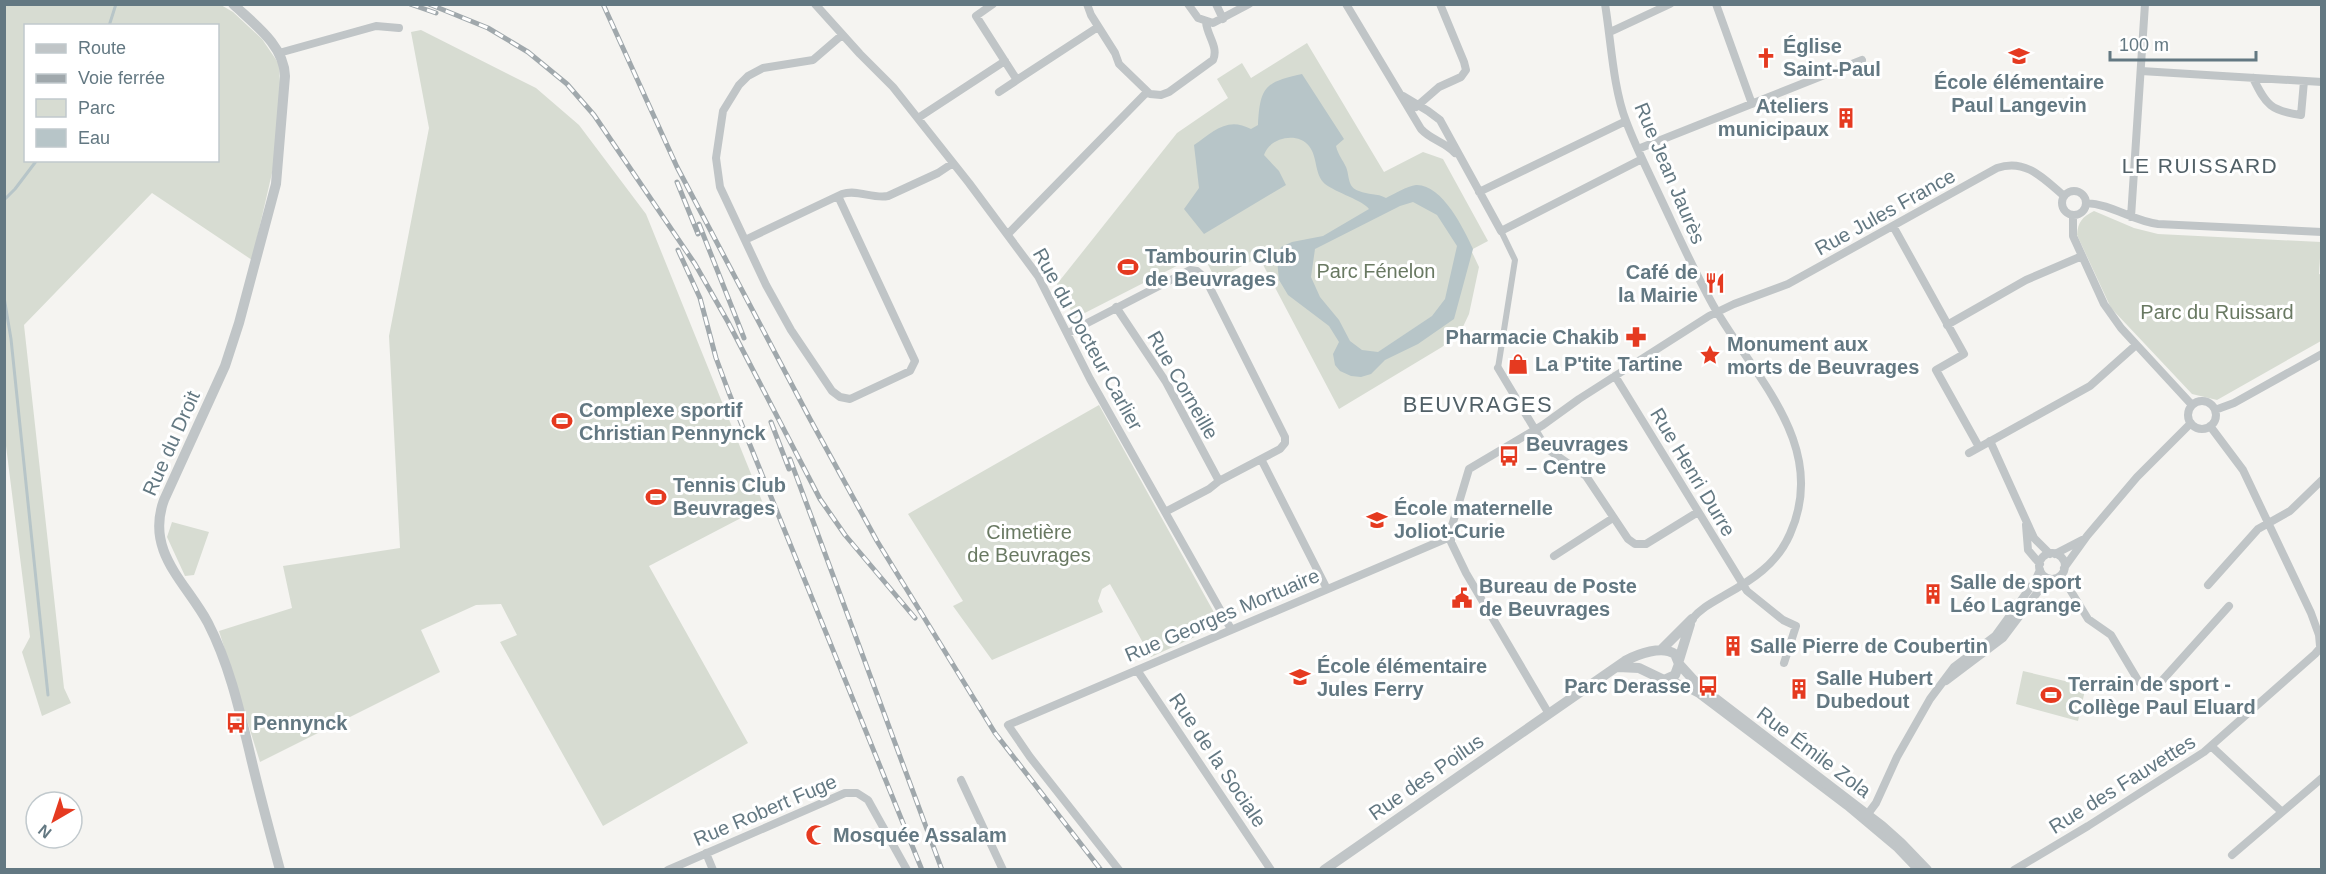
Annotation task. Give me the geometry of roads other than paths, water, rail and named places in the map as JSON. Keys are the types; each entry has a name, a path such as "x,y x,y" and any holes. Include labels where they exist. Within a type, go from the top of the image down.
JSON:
{"street":[{"name":"Rue du Droit","path":"232,4 273,43 284,66 278,166 273,199 232,345 164,500 159,527 161,545 168,562 205,618 227,669 237,699 280,870"},
{"name":"Rue du Docteur Carlier","path":"815,4 890,84 918,118 1008,234 1042,282 1087,372 1230,629"},
{"path":"993,4 976,16 1017,80"},
{"path":"1086,4 1119,64 1147,92 1157,95 1169,92 1213,60 1215,48 1206,22"},
{"path":"1188,4 1196,16 1206,22 1216,22 1249,4"},
{"path":"1216,4 1223,19"},
{"path":"1346,4 1426,134 1450,148 1460,158"},
{"path":"1412,114 1417,106 1439,87 1461,77 1466,70 1440,4"},
{"name":"Rue Jean Jaurès","path":"1605,4 1626,121 1688,257 1717,312 1766,383 1779,407 1793,443 1802,484 1799,508 1787,541 1767,568 1743,585 1704,607 1692,619"},
{"path":"1610,32 1670,4"},
{"path":"1716,4 1752,104"},
{"path":"2131,217 2145,4"},
{"path":"279,53 376,26 399,28"},
{"path":"999,92 1098,27"},
{"path":"838,196 915,359 912,369 856,397 843,398 832,391 778,308 723,194 716,170 720,124 728,100 739,85 753,73 772,66 808,62 821,54 842,35"},
{"path":"1638,149 1862,60"},
{"path":"918,118 1005,61"},
{"path":"2141,71 2322,82"},
{"path":"2253,78 2261,96 2271,107 2283,113 2301,115 2304,81"},
{"path":"1008,234 1147,92"},
{"path":"1402,96 1438,118 1515,260 1498,368 1534,430 1549,451 1583,473 1628,539 1635,544 1643,545 1698,512"},
{"path":"1479,192 1626,121"},
{"path":"1501,231 1642,159"},
{"path":"745,240 838,196 854,192 879,197 888,196 938,173 953,163"},
{"name":"Rue Jules France","path":"1450,537 1467,472 1475,465 1534,430 1717,312 1788,284 2004,166 2027,168 2039,174 2064,196"},
{"path":"2071,191 2079,191 2086,203 2081,213 2073,215 2063,208 2062,201 2064,196 2071,191"},
{"path":"2086,203 2103,205 2131,217 2162,225 2322,232"},
{"path":"2073,215 2072,231 2104,304 2136,345 2192,405"},
{"path":"1893,226 1964,354 1936,370 1979,447"},
{"path":"1947,325 2026,280 2082,256"},
{"path":"1068,333 1190,270 1203,276 1285,437 1283,447 1165,512"},
{"name":"Rue Corneille","path":"1116,307 1166,382 1219,481"},
{"path":"1970,453 2090,386 2136,345"},
{"path":"2215,410 2234,403 2322,354"},
{"name":"Rue Henri Durre","path":"1615,376 1749,594 1780,618 1796,626 1784,663"},
{"path":"2206,401 2215,410 2215,419 2210,426 2200,429 2190,423 2188,413 2192,405 2206,401"},
{"path":"1938,687 2003,638 2043,585 2063,572 2087,536 2147,467 2190,423"},
{"path":"2210,426 2241,467 2311,613 2321,646"},
{"path":"1990,441 2024,519 2038,543 2062,559 2063,572 2088,619 2110,635 2139,682 2149,688 2159,684 2229,606"},
{"path":"1261,459 1327,589"},
{"path":"2208,585 2256,532 2290,511 2322,480"},
{"path":"1554,556 1613,518"},
{"path":"2024,519 2028,550 2044,576 2050,579"},
{"path":"1866,818 1876,803 1894,763 1923,710 1938,687 1958,663 1995,636 2036,582 2044,556 2066,550 2087,536"},
{"path":"1450,537 1466,573 1549,714"},
{"name":"Rue Georges Mortuaire","path":"1119,870 1030,757 1008,725 1450,537"},
{"path":"1652,674 1649,662 1652,656 1692,619"},
{"path":"1617,667 1635,667 1659,679 1668,679 1676,674 1692,619"},
{"name":"Rue des Fauvettes","path":"2014,870 2088,826 2211,746 2315,654 2321,646"},
{"path":"1659,651 1672,652 1679,662"},
{"name":"Rue des Poilus","path":"1324,870 1617,667 1631,658 1659,651"},
{"name":"Rue Émile Zola","path":"1679,662 1699,686 1866,818 1927,870"},
{"name":"Rue de la Sociale","path":"1137,670 1271,870"},
{"name":"Rue Émile Zola","path":"1668,679 1695,692 1767,742"},
{"path":"2211,746 2282,812"},
{"path":"2232,855 2322,777"},
{"path":"961,780 1003,870"},
{"name":"Rue Robert Fuge","path":"668,870 845,793 853,792 868,800 906,870"},
{"name":"Rue Émile Zola","path":"1899,845 1918,870"},
{"path":"706,853 713,870"}],"water":[{"path":"1302,74 1344,139 1336,146 1352,187 1386,198 1412,186 1426,187 1435,192 1451,209 1473,249 1454,319 1418,344 1385,360 1371,374 1361,377 1340,371 1335,365 1333,354 1339,342 1329,326 1288,295 1279,280 1277,260 1281,247 1292,242 1323,236 1369,209 1325,184 1319,175 1312,150 1304,141 1284,138 1271,144 1264,155 1279,171 1286,185 1204,234 1184,209 1199,188 1194,145 1227,125 1242,125 1251,129 1258,125 1261,102 1267,88 1280,80","holes":["1413,202 1437,215 1457,246 1445,299 1432,316 1378,352 1362,350 1350,341 1339,320 1320,297 1311,277 1315,249 1400,206"]}],"waterway":[{"path":"110,24 116,4"},
{"path":"4,200 35,162"},
{"path":"4,297 11,339 48,695"}],"railway":[{"path":"410,4 436,13"},
{"path":"429,4 488,28 528,52 567,84 594,115 695,264 728,322 820,499 845,535 915,618"},
{"path":"603,4 677,167 877,541 995,733 1101,870"},
{"path":"677,182 698,234"},
{"path":"699,224 744,338"},
{"path":"678,250 700,298 716,358 729,393 922,870"},
{"path":"771,422 789,469"},
{"path":"790,459 942,870"}],"place":[{"name":"École élémentaire Paul Langevin","path":"2019,56"},
{"name":"Église Saint-Paul","path":"1766,58"},
{"name":"Ateliers municipaux","path":"1846,118"},
{"name":"Tambourin Club de Beuvrages","path":"1128,267"},
{"name":"Café de la Mairie","path":"1715,283"},
{"name":"Pharmacie Chakib","path":"1636,337"},
{"name":"Monument aux morts de Beuvrages","path":"1710,355"},
{"name":"La P'tite Tartine","path":"1518,364"},
{"name":"Complexe sportif Christian Pennynck","path":"562,421"},
{"name":"Beuvrages – Centre","path":"1509,456"},
{"name":"Tennis Club Beuvrages","path":"656,497"},
{"name":"École maternelle Joliot-Curie","path":"1377,520"},
{"name":"Salle de sport Léo Lagrange","path":"1933,594"},
{"name":"Bureau de Poste de Beuvrages","path":"1462,598"},
{"name":"Salle Pierre de Coubertin","path":"1733,646"},
{"name":"École élémentaire Jules Ferry","path":"1300,677"},
{"name":"Parc Derasse","path":"1708,686"},
{"name":"Salle Hubert Dubedout","path":"1799,689"},
{"name":"Terrain de sport - Collège Paul Eluard","path":"2051,695"},
{"name":"Pennynck","path":"236,723"},
{"name":"Mosquée Assalam","path":"816,835"}],"district":[{"name":"LE RUISSARD","path":"2200,165"},
{"name":"BEUVRAGES","path":"1478,404"}],"park label":[{"name":"Parc Fénelon","path":"1376,271"},
{"name":"Parc du Ruissard","path":"2217,312"},
{"name":"Cimetière de Beuvrages","path":"1029,544"}]}
